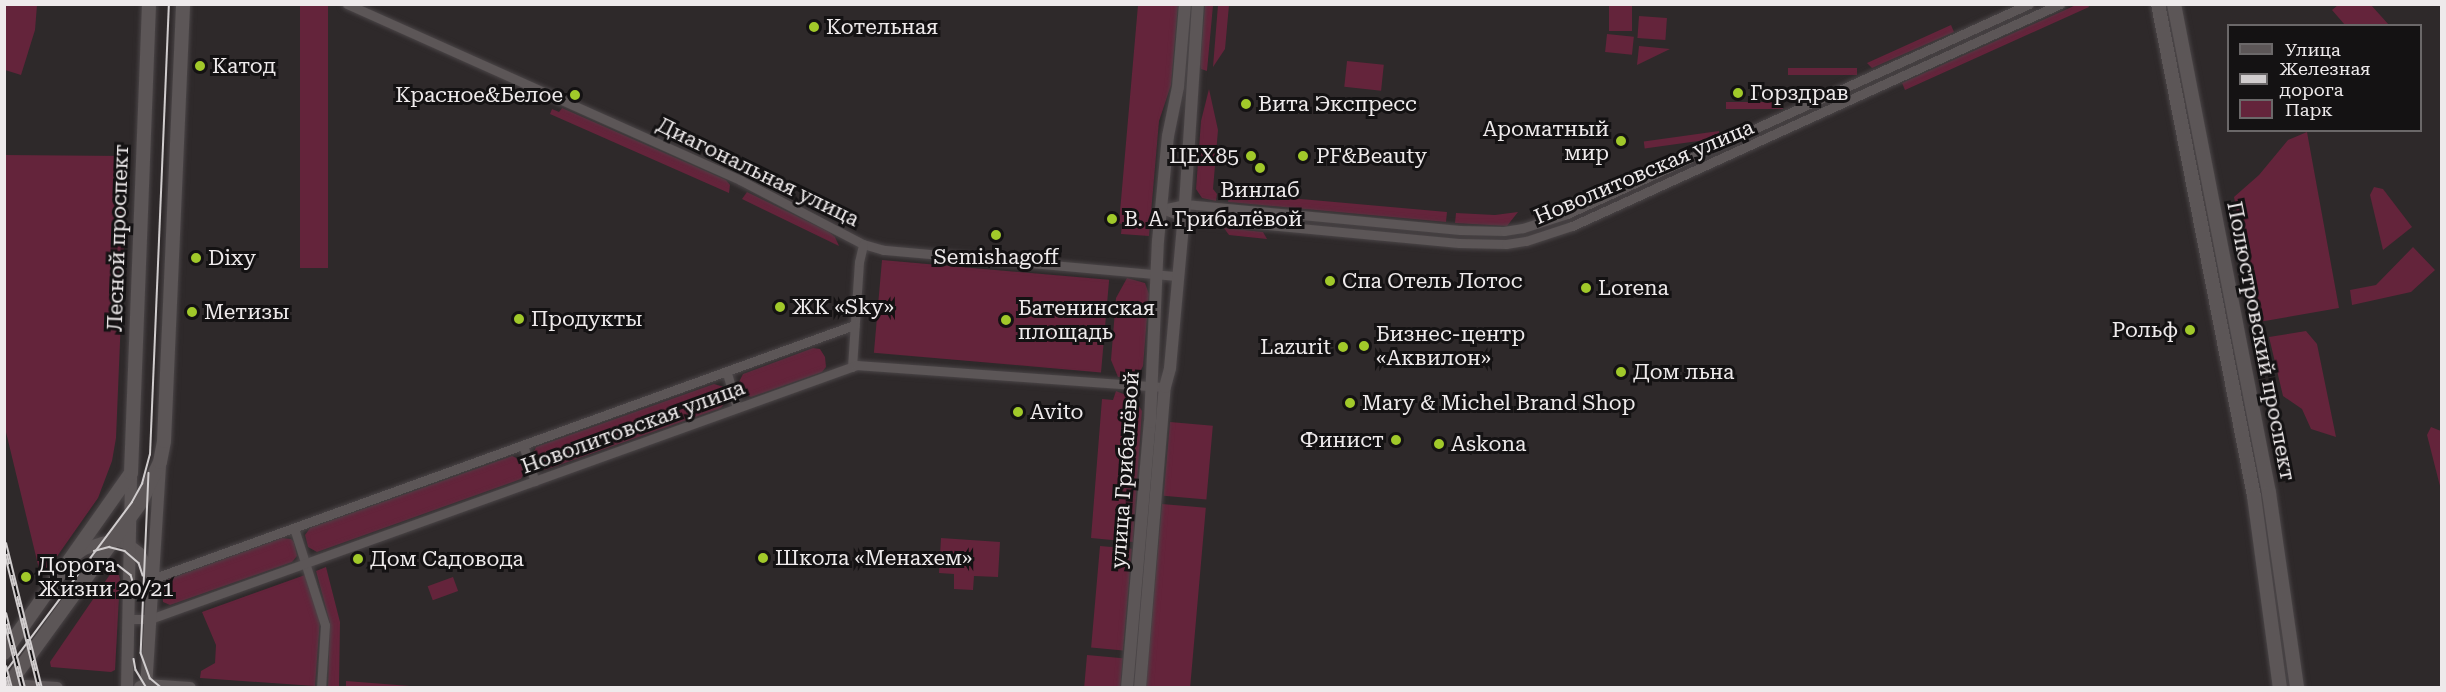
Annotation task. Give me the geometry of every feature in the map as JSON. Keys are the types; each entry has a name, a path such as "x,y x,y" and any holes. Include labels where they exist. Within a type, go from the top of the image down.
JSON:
{"main road":[{"name":"Лесной проспект","path":"132,473 131,439 149,4"},
{"path":"7,686 132,516 149,491 160,462 164,430 183,4"},
{"name":"Полюстровский проспект","path":"2158,4 2254,496 2280,687"},
{"name":"Полюстровский проспект","path":"2174,4 2269,493 2297,687"},
{"path":"4,653 132,473"}],"street":[{"name":"Диагональная улица","path":"347,4 740,180 863,244 884,250 1178,276"},
{"name":"улица Грибалёвой","path":"1127,687 1168,136 1178,87 1185,4"},
{"name":"улица Грибалёвой","path":"1140,687 1165,387 1170,368 1184,211 1198,4"},
{"name":"Новолитовская улица","path":"1162,209 1460,230 1504,231 1523,228 1567,214 2029,4"},
{"name":"Новолитовская улица","path":"1184,211 1459,243 1506,244 1526,241 1572,226 2060,4"},
{"path":"852,367 863,244"},
{"name":"Новолитовская улица","path":"152,579 854,325"},
{"name":"Новолитовская улица","path":"129,619 150,619 852,367 872,365 1165,387"},
{"path":"726,373 737,408"},
{"path":"523,445 535,482"},
{"path":"160,462 144,687 190,687"},
{"name":"Лесной проспект","path":"128,687 132,473"},
{"path":"294,528 325,625 321,687"},
{"path":"72,558 91,546 114,540 132,547 146,562 152,579"},
{"path":"7,686 57,687"}],"green space":[{"path":"4,5 37,5 35,30 21,75 5,70"},
{"path":"300,5 328,5 328,268 300,268"},
{"path":"1138,5 1178,5 1171,85 1159,121 1149,236 1121,234 1122,224 1119,223"},
{"path":"1205,5 1213,5 1207,71 1201,69 1200,65"},
{"path":"1218,5 1229,5 1225,49 1213,67"},
{"path":"1609,5 1632,5 1632,31 1609,31"},
{"path":"2076,5 2088,5 2089,7 1905,90 1902,83"},
{"path":"2338,5 2371,5 2388,24 2344,24 2332,10"},
{"path":"1639,16 1667,18 1665,40 1637,38"},
{"path":"1951,25 1954,32 1872,68 1867,63"},
{"path":"1607,34 1634,37 1632,55 1605,52"},
{"path":"1639,46 1670,49 1637,65"},
{"path":"1347,61 1384,65 1381,91 1344,87"},
{"path":"1788,68 1857,68 1857,75 1788,75"},
{"path":"1209,89 1218,130 1213,189 1217,194 1216,201 1202,198 1196,189 1201,121"},
{"path":"1726,102 1783,102 1783,109 1726,109"},
{"path":"562,108 726,180 730,185 729,193 550,114 552,109 559,112"},
{"path":"1719,131 1720,138 1645,149 1644,142"},
{"path":"2307,132 2339,308 2259,322 2234,197 2259,175 2288,140"},
{"path":"4,155 125,156 119,196 126,197 116,438 112,461 98,498 44,575 40,573 5,428"},
{"path":"1605,182 1608,188 1551,217 1548,211"},
{"path":"2374,187 2383,189 2412,227 2383,250 2370,195"},
{"path":"747,192 829,232 835,237 839,246 742,199"},
{"path":"1232,193 1447,212 1446,222 1228,202 1229,195"},
{"path":"1518,212 1507,226 1455,223 1456,213 1495,215"},
{"path":"1224,228 1263,232 1267,239 1229,235"},
{"path":"2413,247 2435,270 2411,292 2352,305 2350,290 2376,285"},
{"name":"Батенинская площадь","path":"882,260 1109,280 1101,373 874,353"},
{"path":"1127,278 1145,283 1149,294 1143,366 1137,377 1131,378 1118,377 1111,360 1116,298"},
{"path":"2306,331 2317,344 2336,437 2311,429 2302,409 2283,396 2269,337"},
{"path":"813,348 820,349 825,357 826,367 822,372 751,397 742,393 739,382 743,374"},
{"path":"714,384 724,387 726,401 721,408 545,470 536,466 532,456 536,447"},
{"path":"1116,391 1134,398 1142,411 1133,542 1091,538 1102,399 1113,400"},
{"path":"1170,422 1213,426 1206,499 1164,496"},
{"path":"2431,427 2441,431 2441,490 2427,435"},
{"path":"512,456 521,460 525,471 521,479 317,552 308,547 305,535 310,528"},
{"path":"1162,504 1206,508 1190,688 1146,687"},
{"path":"282,538 291,539 294,542 297,556 292,562 170,605 163,602 162,588 169,579"},
{"path":"941,538 1000,542 998,577 974,576 973,590 954,589 954,574 939,573"},
{"path":"1100,546 1132,549 1123,650 1091,648"},
{"path":"326,567 340,622 339,687 328,687 330,623 316,571"},
{"path":"111,573 119,575 120,579 115,670 111,672 51,667 50,662"},
{"path":"305,575 320,620 315,686 200,678 201,671 215,663 216,645 202,612"},
{"path":"453,577 458,591 433,600 428,586"},
{"path":"1087,655 1123,658 1120,688 1084,687"},
{"path":"346,681 410,686 410,687 346,687"}],"tram line":[{"path":"4,674 132,502 142,484 150,455 169,4"},
{"path":"149,473 141,653 150,678 162,688"},
{"path":"94,551 109,547 125,551 139,563 143,575"},
{"path":"83,570 98,563 118,565 131,575 137,595"},
{"path":"134,659 136,670 147,688"}],"railway":[{"path":"4,543 40,688"},
{"path":"4,613 23,688"},
{"path":"4,666 10,688"}],"place":[{"name":"Котельная","path":"814,27"},
{"name":"Катод","path":"200,66"},
{"name":"Горздрав","path":"1738,93"},
{"name":"Красное&Белое","path":"575,95"},
{"name":"Вита Экспресс","path":"1246,104"},
{"name":"Ароматный мир","path":"1621,141"},
{"name":"ЦЕХ85","path":"1251,156"},
{"name":"PF&Beauty","path":"1303,156"},
{"name":"Винлаб","path":"1260,168"},
{"name":"В. А. Грибалёвой","path":"1112,219"},
{"name":"Semishagoff","path":"996,235"},
{"name":"Dixy","path":"196,258"},
{"name":"Спа Отель Лотос","path":"1330,281"},
{"name":"Lorena","path":"1586,288"},
{"name":"ЖК «Sky»","path":"780,307"},
{"name":"Метизы","path":"192,312"},
{"name":"Продукты","path":"519,319"},
{"name":"Батенинская площадь","path":"1006,320"},
{"name":"Рольф","path":"2190,330"},
{"name":"Бизнес-центр «Аквилон»","path":"1364,346"},
{"name":"Lazurit","path":"1343,347"},
{"name":"Дом льна","path":"1621,372"},
{"name":"Mary & Michel Brand Shop","path":"1350,403"},
{"name":"Avito","path":"1018,412"},
{"name":"Финист","path":"1396,440"},
{"name":"Askona","path":"1439,444"},
{"name":"Школа «Менахем»","path":"763,558"},
{"name":"Дом Садовода","path":"358,559"},
{"name":"Дорога Жизни 20/21","path":"26,577"}]}
